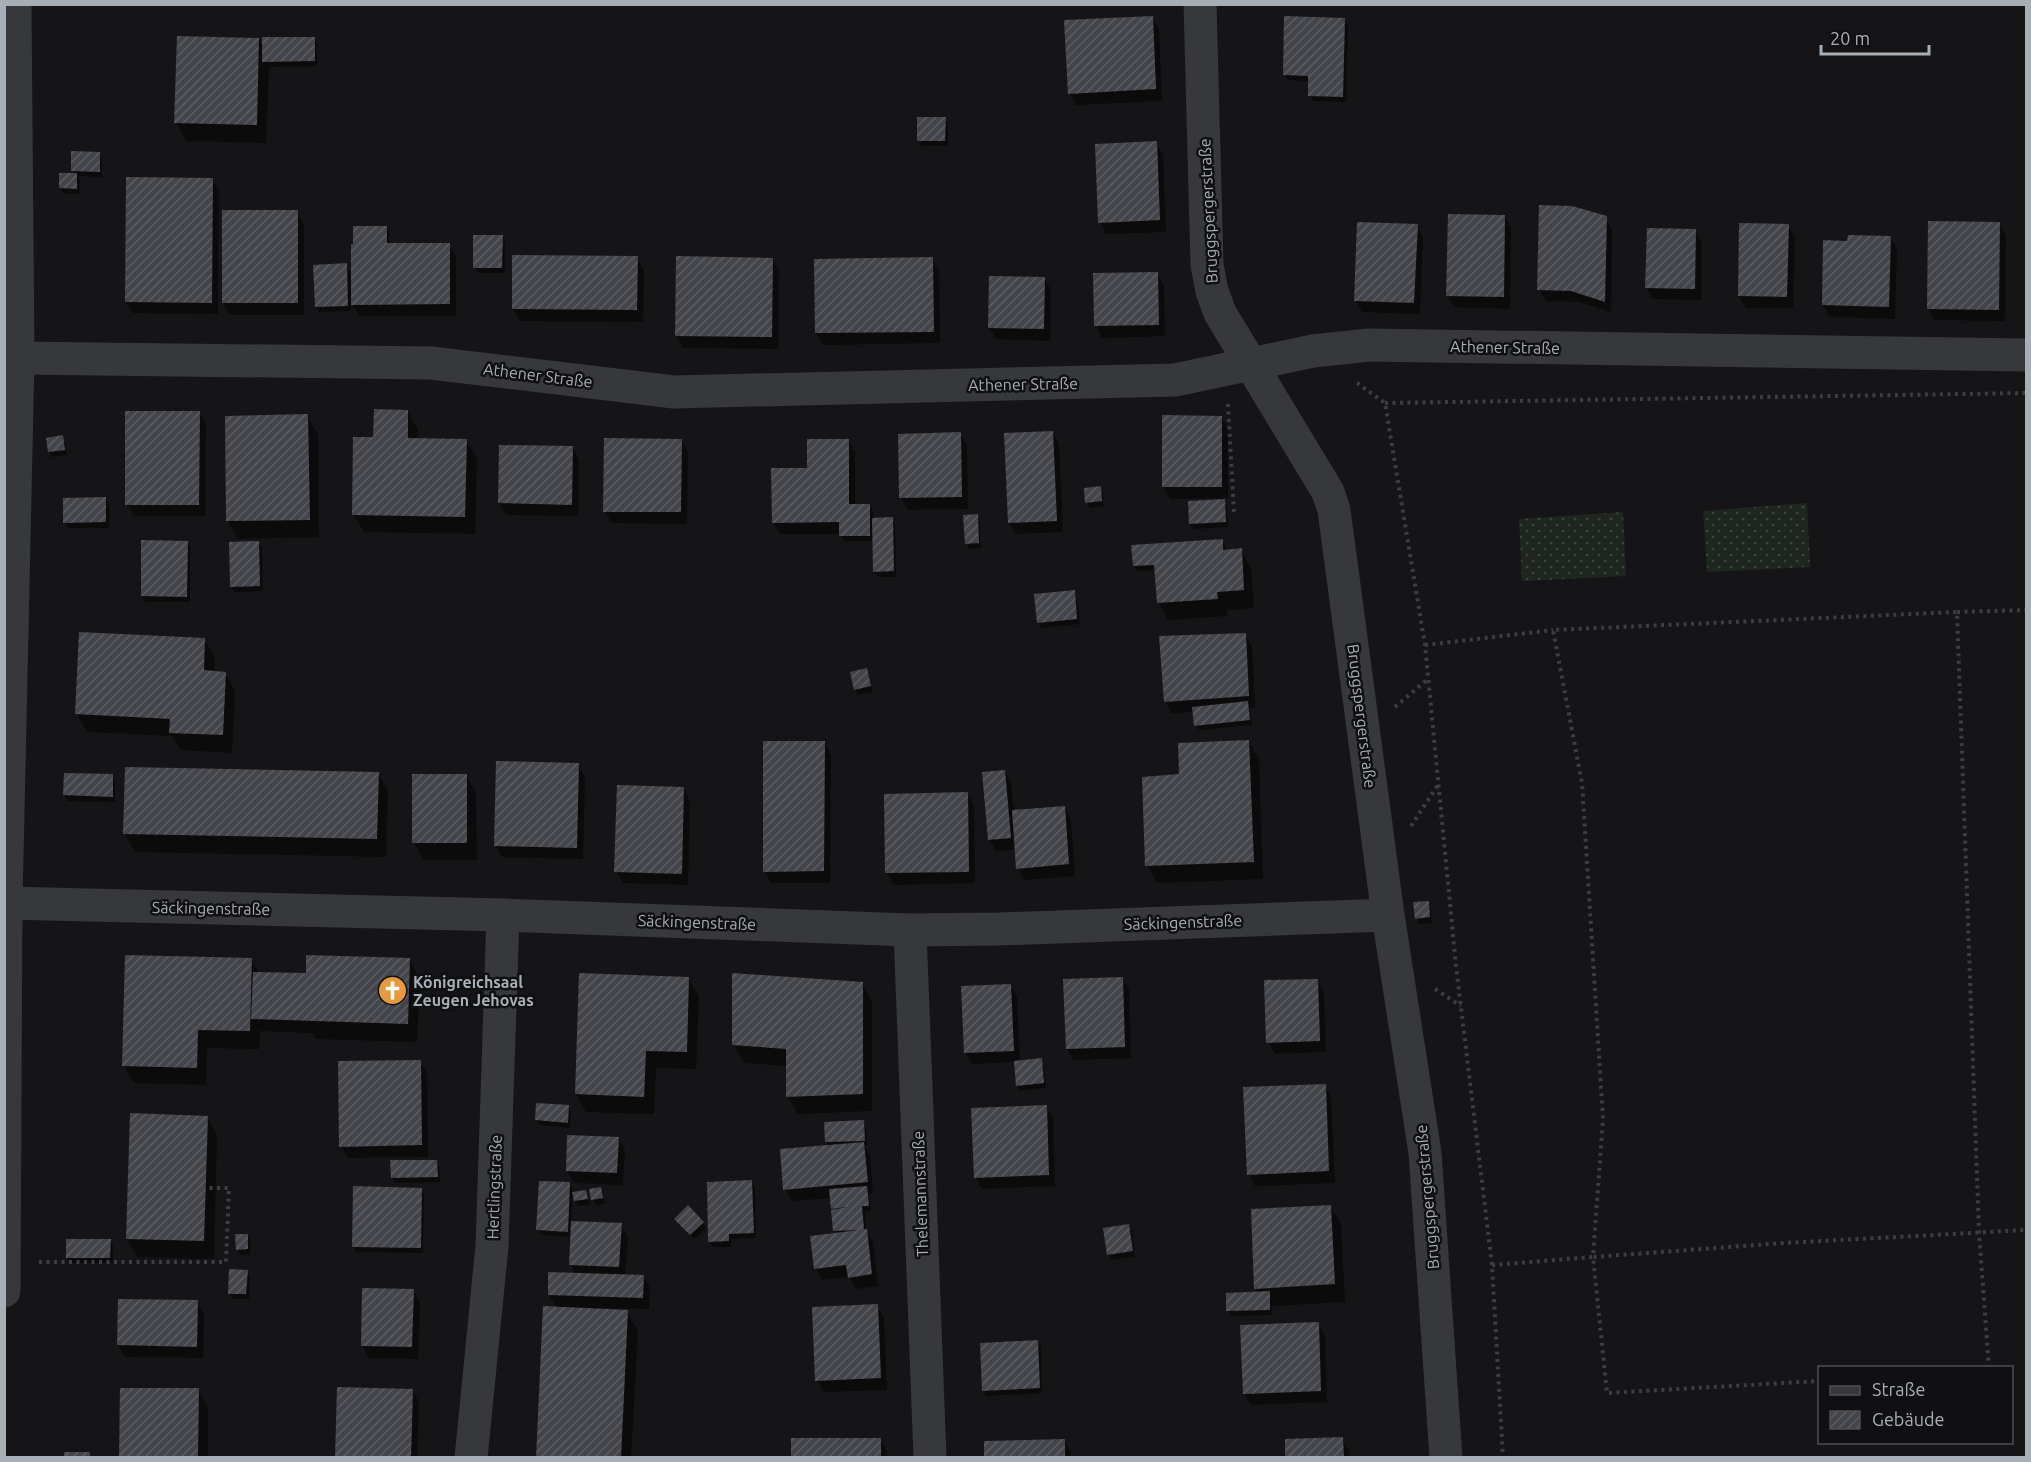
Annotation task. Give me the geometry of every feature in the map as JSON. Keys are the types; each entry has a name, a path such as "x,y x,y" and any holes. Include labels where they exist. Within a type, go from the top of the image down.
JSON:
{"street":[{"path":"4,1291 6,903 18,358 15,4"},
{"name":"Bruggspergerstraße","path":"1200,4 1207,265 1212,291 1239,367 1328,492 1334,510 1388,915 1425,1152 1446,1458"},
{"name":"Athener Straße","path":"18,358 431,363 674,392 1175,380 1313,351 1369,345 2026,355"},
{"name":"Säckingenstraße","path":"6,903 503,915 910,930 1388,915"},
{"name":"Hertlingstraße","path":"471,1458 492,1246 503,915"},
{"name":"Thelemannstraße","path":"910,930 930,1458"}],"path":[{"path":"1859,4 1911,4"},
{"path":"1313,351 1385,403 2026,393"},
{"path":"1234,512 1239,367"},
{"path":"1385,403 1425,645 1456,966 1492,1265 1503,1458"},
{"path":"1425,645 1553,630 2026,610"},
{"path":"1957,612 1979,1233 1989,1366"},
{"path":"1553,630 1582,783 1603,1119 1593,1257 1607,1393 1818,1381"},
{"path":"5,1262 226,1262 229,1188 206,1188"},
{"path":"1492,1265 1784,1243 2026,1230"}],"shaded area":[{"path":"1807,503 1810,567 1707,572 1703,511"},
{"path":"1623,512 1626,576 1522,581 1519,519"}],"building":[{"path":"1153,16 1156,89 1068,94 1064,20"},
{"path":"1284,16 1345,18 1343,97 1308,96 1308,76 1283,75"},
{"path":"177,36 259,38 257,125 174,123"},
{"path":"262,37 315,37 315,61 262,62"},
{"path":"917,117 946,117 945,141 917,141"},
{"path":"1157,141 1160,220 1098,223 1095,144"},
{"path":"71,151 100,152 100,172 71,171"},
{"path":"59,173 77,173 77,189 59,188"},
{"path":"126,177 213,178 212,303 125,302"},
{"path":"1539,205 1572,206 1607,216 1605,302 1571,291 1537,290"},
{"path":"222,210 298,210 298,303 222,303"},
{"path":"1448,214 1505,215 1504,297 1446,296"},
{"path":"1928,221 2000,222 1999,310 1927,309"},
{"path":"1357,222 1418,224 1414,303 1354,301"},
{"path":"1739,223 1789,224 1787,297 1738,296"},
{"path":"353,226 387,226 387,243 450,243 450,304 351,305"},
{"path":"1647,228 1696,229 1695,289 1645,288"},
{"path":"473,235 503,235 502,268 473,268"},
{"path":"1848,235 1891,236 1889,307 1822,305 1823,240 1847,241"},
{"path":"512,255 638,256 637,310 512,309"},
{"path":"676,256 773,258 772,337 675,336"},
{"path":"933,257 934,332 815,333 814,259"},
{"path":"347,263 348,306 315,307 313,265"},
{"path":"1158,272 1159,325 1094,326 1093,273"},
{"path":"989,276 1045,277 1044,329 988,328"},
{"path":"374,409 408,410 408,438 467,439 465,517 352,515 353,437 373,437"},
{"path":"125,411 200,411 199,505 125,505"},
{"path":"308,414 310,520 226,521 225,416"},
{"path":"1162,415 1222,416 1222,487 1162,487"},
{"path":"1053,431 1057,521 1008,523 1004,433"},
{"path":"961,432 962,497 899,498 898,434"},
{"path":"63,435 65,450 48,452 46,438"},
{"path":"604,438 682,439 681,512 603,512"},
{"path":"807,439 849,439 849,504 870,504 870,536 839,536 839,522 772,523 771,468 807,468"},
{"path":"499,445 573,446 572,505 498,503"},
{"path":"1101,486 1102,501 1085,503 1084,488"},
{"path":"106,497 106,522 63,523 63,498"},
{"path":"1225,499 1226,522 1189,524 1188,501"},
{"path":"978,514 979,543 965,544 963,515"},
{"path":"893,517 894,571 873,572 872,518"},
{"path":"1223,539 1223,550 1242,548 1244,590 1217,592 1218,599 1157,603 1154,565 1133,566 1131,545"},
{"path":"141,540 188,541 187,597 141,596"},
{"path":"259,541 260,586 230,587 229,542"},
{"path":"1075,590 1077,619 1037,623 1034,594"},
{"path":"79,632 205,638 204,670 226,672 223,735 169,733 170,719 75,714"},
{"path":"1246,633 1249,696 1164,702 1159,636"},
{"path":"867,668 871,686 854,690 850,672"},
{"path":"1248,701 1250,720 1194,726 1192,707"},
{"path":"1249,740 1254,862 1145,866 1142,777 1179,774 1178,743"},
{"path":"763,741 825,741 824,871 763,872"},
{"path":"496,761 579,763 577,848 494,846"},
{"path":"125,767 379,772 377,839 123,834"},
{"path":"1005,770 1011,838 988,840 982,772"},
{"path":"64,773 113,774 113,797 63,795"},
{"path":"412,774 467,774 467,843 412,843"},
{"path":"617,785 684,787 682,874 614,872"},
{"path":"968,792 969,872 885,873 884,794"},
{"path":"1065,806 1069,864 1016,869 1012,810"},
{"path":"1429,901 1430,917 1415,919 1413,902"},
{"path":"125,955 252,958 250,1031 198,1030 197,1068 122,1066"},
{"path":"306,955 410,958 408,1024 251,1019 253,972 306,973"},
{"path":"579,973 689,977 687,1052 646,1051 644,1097 575,1094"},
{"path":"732,973 863,982 863,1094 786,1097 786,1049 732,1045"},
{"path":"1123,977 1125,1047 1066,1049 1063,979"},
{"path":"1318,979 1320,1041 1266,1043 1264,980"},
{"path":"1011,984 1014,1051 964,1053 961,986"},
{"path":"1042,1058 1044,1083 1016,1086 1014,1061"},
{"path":"421,1060 422,1145 339,1147 338,1061"},
{"path":"1326,1084 1329,1171 1247,1175 1243,1087"},
{"path":"536,1103 569,1105 568,1123 535,1120"},
{"path":"1047,1105 1049,1175 974,1178 971,1108"},
{"path":"130,1113 208,1116 204,1241 126,1239"},
{"path":"864,1120 865,1141 825,1142 824,1122"},
{"path":"567,1135 619,1137 617,1173 566,1171"},
{"path":"864,1142 868,1182 783,1190 780,1149"},
{"path":"390,1160 437,1160 438,1177 391,1178"},
{"path":"752,1180 754,1233 729,1234 729,1241 708,1242 707,1182"},
{"path":"539,1181 570,1182 568,1232 536,1230"},
{"path":"353,1186 422,1188 421,1248 352,1247"},
{"path":"867,1186 869,1206 862,1206 872,1274 848,1278 846,1265 814,1269 810,1236 859,1230 833,1231 831,1210 847,1207 831,1209 829,1189"},
{"path":"601,1187 603,1198 591,1200 589,1189"},
{"path":"586,1190 588,1199 574,1201 572,1192"},
{"path":"688,1205 704,1222 690,1235 674,1219"},
{"path":"1331,1205 1335,1284 1254,1289 1251,1209"},
{"path":"571,1221 622,1223 619,1267 569,1265"},
{"path":"1129,1224 1133,1251 1107,1255 1103,1228"},
{"path":"235,1234 248,1234 248,1249 236,1250"},
{"path":"66,1239 111,1239 110,1258 66,1258"},
{"path":"229,1269 248,1270 246,1294 228,1294"},
{"path":"548,1272 644,1275 643,1298 548,1295"},
{"path":"362,1288 414,1289 412,1347 361,1346"},
{"path":"1270,1291 1270,1310 1226,1311 1226,1293"},
{"path":"118,1299 198,1300 197,1347 117,1345"},
{"path":"878,1304 881,1378 815,1381 812,1307"},
{"path":"543,1306 628,1310 621,1458 536,1458"},
{"path":"1319,1322 1321,1391 1243,1394 1240,1325"},
{"path":"1038,1340 1040,1388 982,1391 980,1343"},
{"path":"337,1387 413,1389 411,1458 335,1458"},
{"path":"120,1388 199,1388 198,1458 119,1458"},
{"path":"1343,1437 1344,1458 1285,1458 1285,1439"},
{"path":"791,1438 881,1438 881,1458 791,1458"},
{"path":"1065,1439 1065,1458 984,1458 984,1441"},
{"path":"64,1452 90,1452 90,1458 64,1458"}],"place":[{"name":"Königreichsaal Zeugen Jehovas","path":"392,991"}]}
